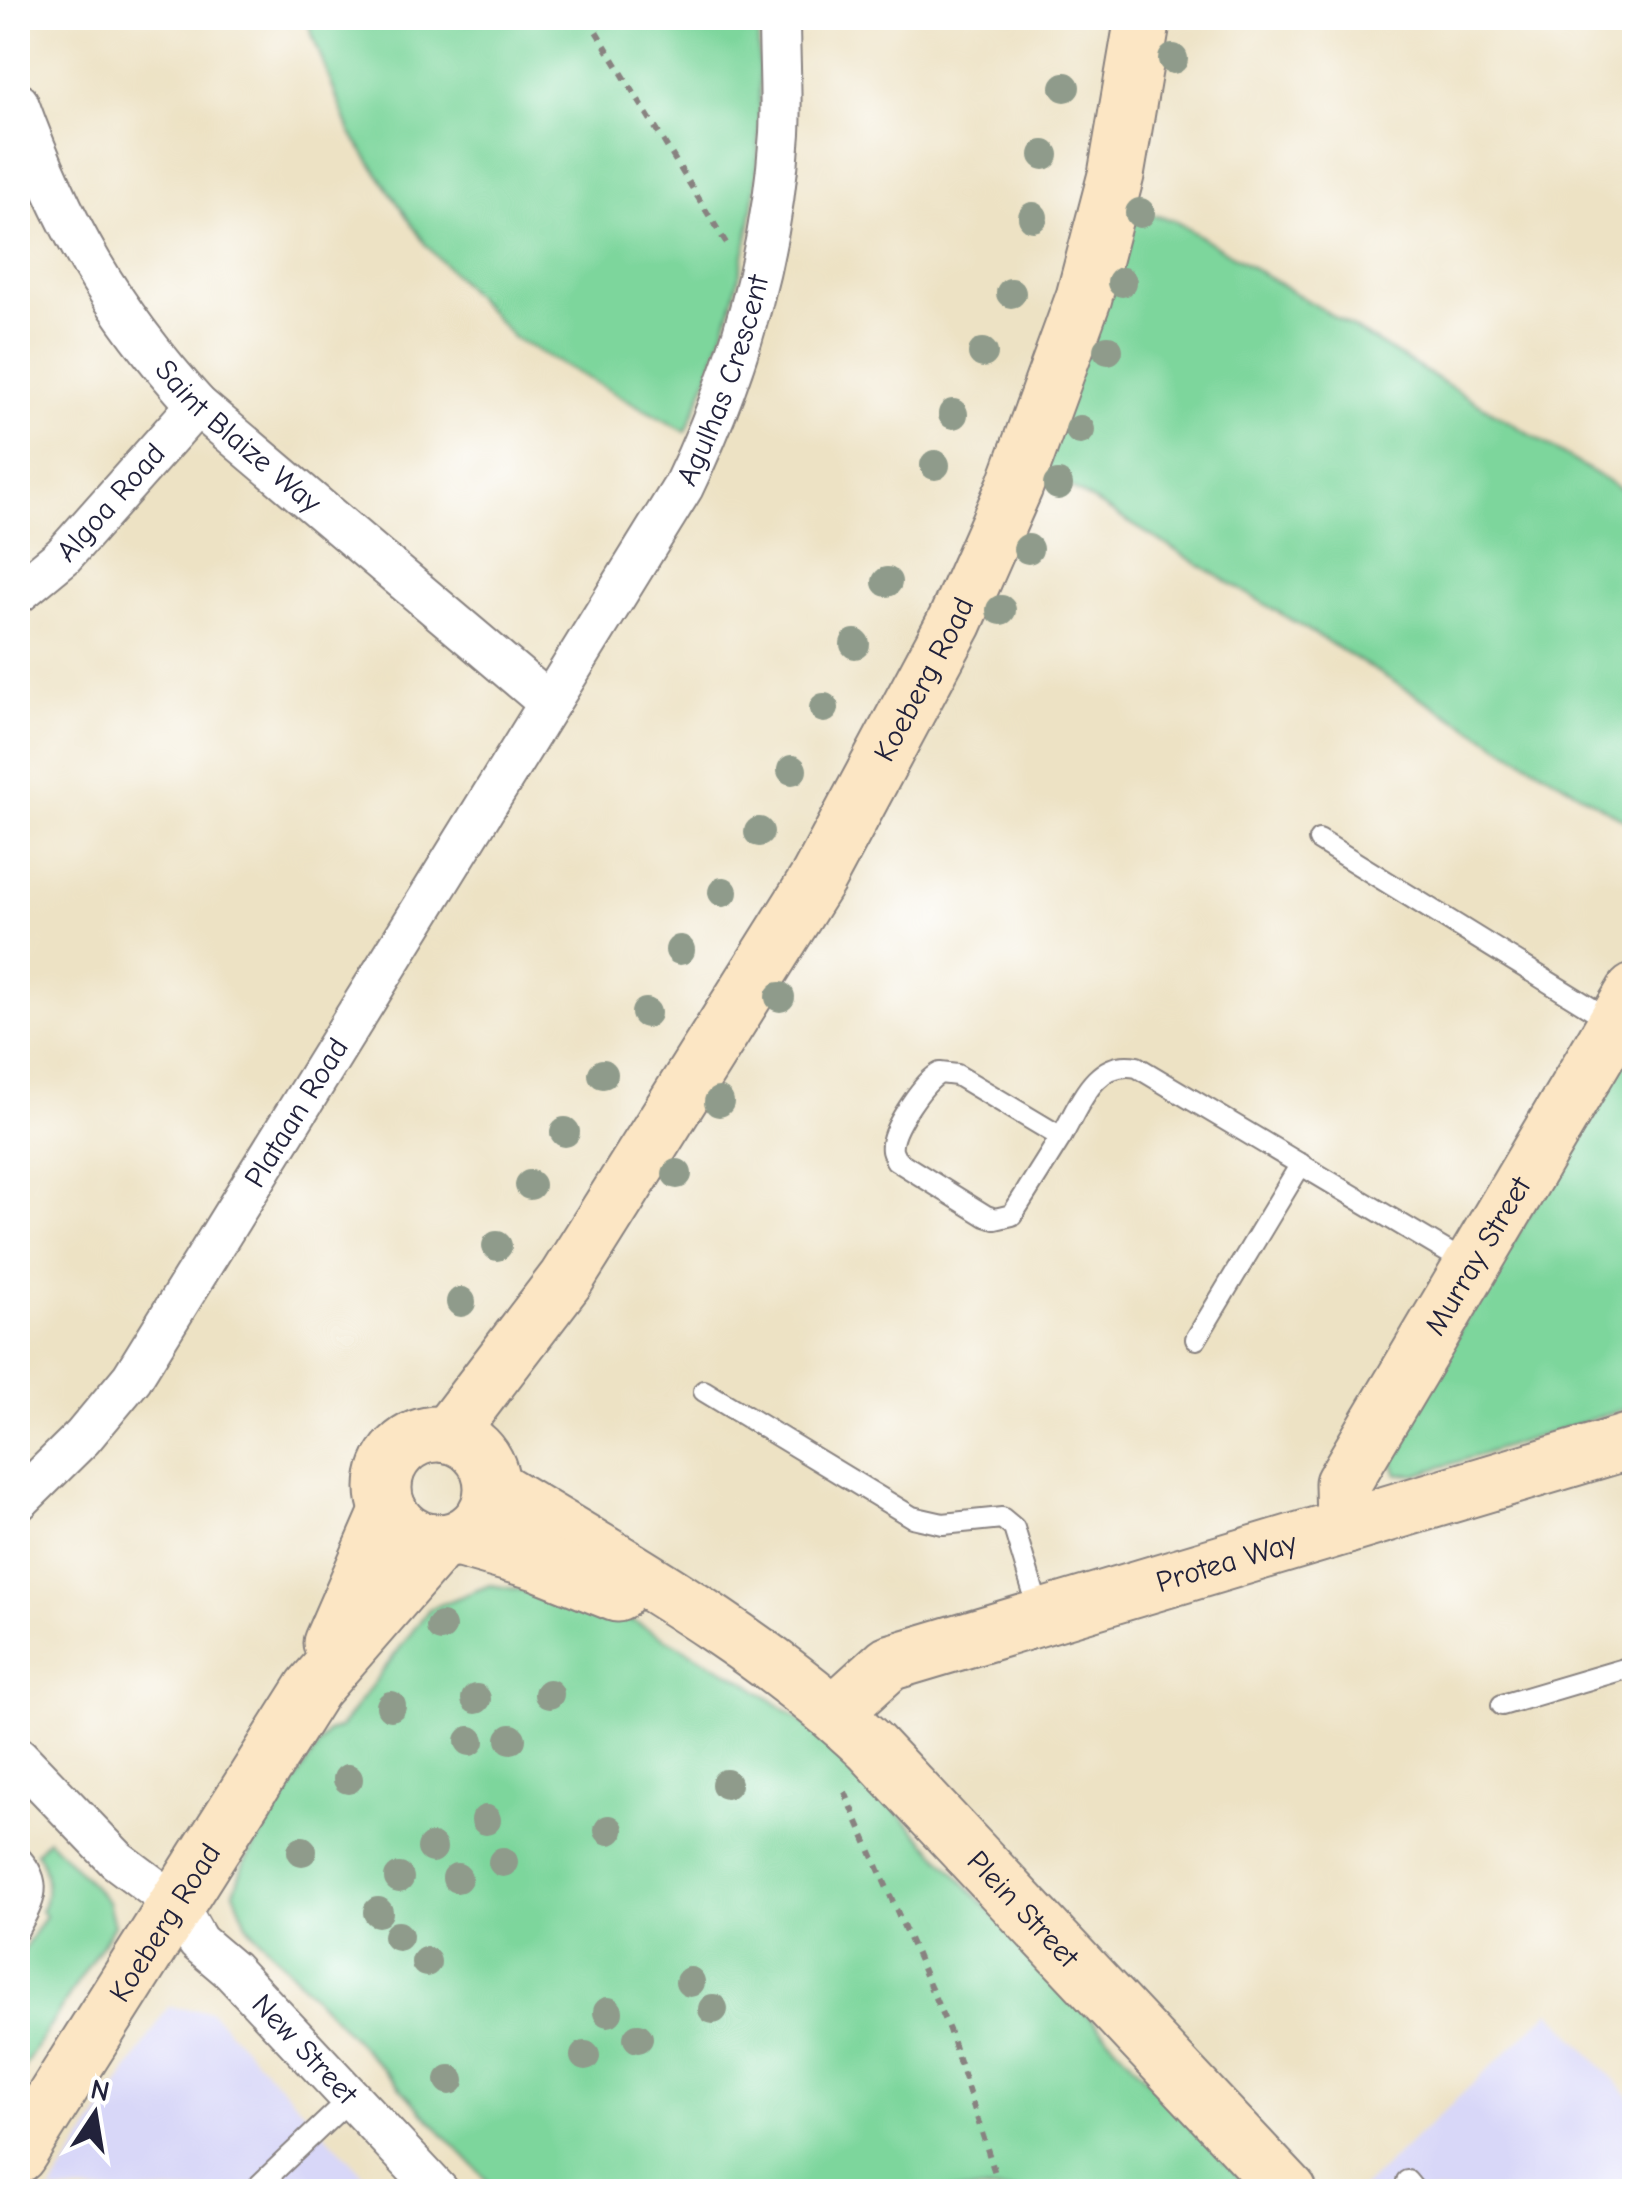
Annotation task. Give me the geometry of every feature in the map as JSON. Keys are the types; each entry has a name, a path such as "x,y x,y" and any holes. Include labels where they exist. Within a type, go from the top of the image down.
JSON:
{"street":[{"name":"Agulhas Crescent","path":"548,702 683,487 723,398 756,292 776,184 780,129 779,18"},
{"name":"Koeberg Road","path":"476,1463 566,1279 818,878 955,622 1015,486 1084,297 1116,175 1143,18"},
{"name":"Saint Blaize Way","path":"19,114 66,222 93,270 124,318 197,405 548,702"},
{"name":"Algoa Road","path":"18,593 63,556 197,405"},
{"name":"Plataan Road","path":"18,1500 83,1437 132,1378 548,702"},
{"name":"Murray Street","path":"1344,1527 1343,1483 1625,1008"},
{"path":"414,1439 476,1463 483,1518 448,1540 422,1539 406,1531 389,1510 384,1486 395,1456 414,1439"},
{"name":"Protea Way","path":"834,1712 889,1663 1634,1440"},
{"name":"Plein Street","path":"476,1463 745,1646 834,1712 1288,2192"},
{"name":"Koeberg Road","path":"18,2155 313,1688 389,1510"},
{"name":"Koeberg Road","path":"313,1688 448,1540"},
{"name":"Plein Street","path":"448,1540 537,1562 745,1646"},
{"path":"18,1757 117,1860 177,1905"},
{"name":"New Street","path":"177,1905 198,1942 231,1970 439,2192"}],"lane":[{"path":"1319,840 1625,1008"},
{"path":"1060,1137 957,1075 940,1073 925,1084 895,1134 892,1152 903,1166 986,1216 1004,1218 1018,1208 1097,1077 1116,1066 1127,1065 1146,1072 1472,1267"},
{"path":"1196,1339 1301,1164"},
{"path":"704,1392 912,1517 943,1524 1002,1518 1014,1528 1041,1617"},
{"path":"1502,1705 1634,1666"},
{"path":"18,1855 30,1867 35,1888 31,1907 18,1930"},
{"path":"252,2192 351,2098"}],"path":[{"path":"588,18 756,292"},
{"path":"844,1788 949,2030 1001,2192"}],"shaded area":[{"path":"168,2007 210,2011 379,2191 50,2192"},
{"path":"1550,2011 1634,2101 1634,2191 1358,2192"}],"green space":[{"path":"306,18 758,18 758,153 748,239 722,337 686,432 514,338 426,245 350,132"},
{"path":"1136,211 1173,220 1634,497 1634,826 1045,472 1124,219"},
{"path":"1634,1040 1634,1406 1416,1475 1397,1474 1391,1459 1409,1414"},
{"path":"490,1585 535,1592 633,1621 746,1682 837,1747 1252,2191 497,2191 248,1926 234,1892 244,1863 327,1732 340,1728 429,1609"},
{"path":"48,1839 108,1902 114,1925 18,2076 18,1959 45,1916 41,1911 46,1881 36,1852"}]}
